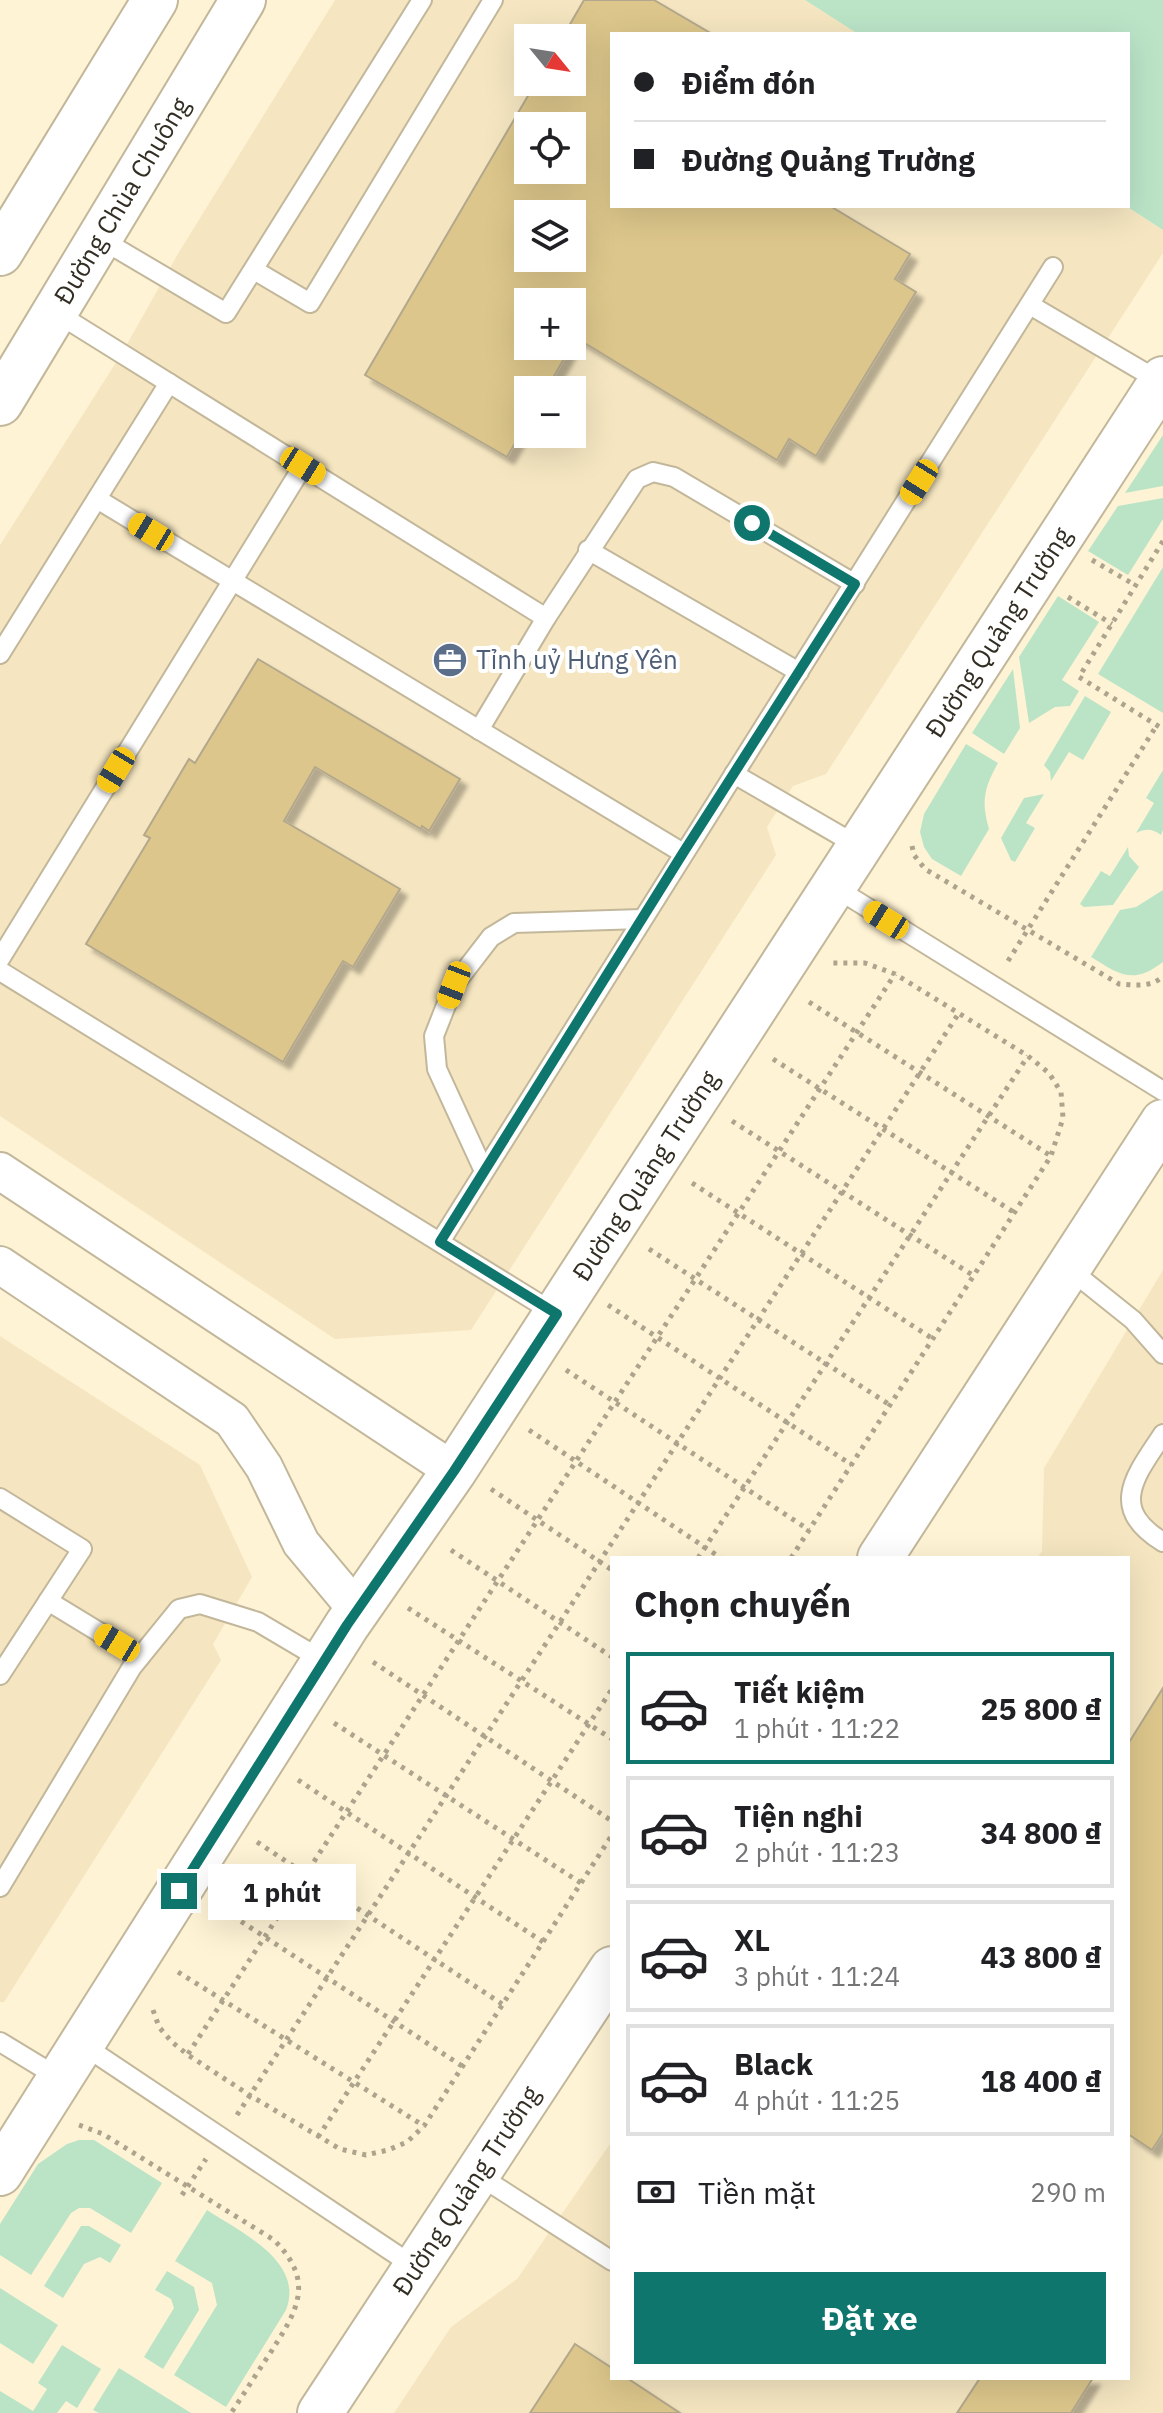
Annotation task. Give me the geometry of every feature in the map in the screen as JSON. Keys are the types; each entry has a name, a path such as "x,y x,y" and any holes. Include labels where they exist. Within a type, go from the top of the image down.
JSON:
{"street":[{"path":"0,253 155,0"},
{"name":"Đường Chùa Chuông","path":"0,403 243,0"},
{"name":"Đường Quảng Trường","path":"0,2173 357,1610 470,1479 557,1314 1162,381"},
{"path":"881,1556 1163,1122"},
{"path":"0,1171 470,1479"},
{"path":"0,1265 232,1420 264,1467 301,1543 357,1610"},
{"name":"Đường Quảng Trường","path":"320,2413 610,1972"}],"lane":[{"path":"99,238 226,313 422,0"},
{"path":"254,270 310,303 493,0"},
{"path":"440,1242 1053,267"},
{"path":"1030,305 1162,381"},
{"path":"55,312 546,618"},
{"path":"0,654 169,383"},
{"path":"0,959 303,466"},
{"path":"479,730 588,550 637,479 653,472 674,477 855,584"},
{"path":"97,499 683,853"},
{"path":"588,550 799,672"},
{"path":"734,774 860,847"},
{"path":"834,887 1163,1091"},
{"path":"484,1171 437,1069 434,1036 454,985 491,937 514,923 642,919"},
{"path":"0,971 557,1314"},
{"path":"1068,1268 1133,1320 1163,1354"},
{"path":"1163,1434 1136,1475 1130,1497 1136,1517 1150,1535 1163,1542"},
{"path":"0,1498 82,1549 0,1675"},
{"path":"48,1601 140,1657"},
{"path":"0,1885 132,1667 179,1609 200,1604 258,1622 324,1661"},
{"path":"0,2042 72,2062 415,2267"},
{"path":"478,2175 610,2260"}],"path":[{"path":"1163,541 1079,677 1163,729"},
{"path":"1089,558 1135,586"},
{"path":"1066,595 1112,624"},
{"path":"1028,930 1157,725"},
{"path":"909,835 914,855 925,869 1119,984 1138,986 1158,981 1163,976"},
{"path":"792,1556 1051,1156 1063,1118 1061,1092 1049,1073 1028,1056 895,974 865,963 828,964"},
{"path":"188,2055 895,974"},
{"path":"800,996 1051,1156"},
{"path":"251,2096 959,1013"},
{"path":"763,1053 1015,1213"},
{"path":"699,1556 1028,1056"},
{"path":"725,1117 974,1276"},
{"path":"685,1179 933,1339"},
{"path":"643,1245 890,1405"},
{"path":"605,1302 852,1465"},
{"path":"562,1367 809,1530"},
{"path":"524,1427 718,1556"},
{"path":"470,1479 610,1569"},
{"path":"446,1547 610,1656"},
{"path":"407,1607 610,1738"},
{"path":"372,1661 610,1820"},
{"path":"318,2137 610,1692"},
{"path":"333,1722 581,1883"},
{"path":"296,1779 543,1942"},
{"path":"152,1999 159,2027 172,2042 318,2137 340,2149 366,2155 407,2142 424,2126 610,1838"},
{"path":"255,1841 503,2005"},
{"path":"214,1904 462,2066"},
{"path":"173,1969 424,2126"},
{"path":"73,2124 103,2134 274,2240 286,2251 296,2268 299,2287 295,2314 231,2413"},
{"path":"182,2195 187,2186"}],"shaded area":[{"name":"Tỉnh uỷ Hưng Yên","path":"335,0 805,0 855,32 610,32 610,208 1129,208 1163,230 1163,253 826,774 793,786 767,827 776,855 471,1330 335,1339 0,1116 0,545 122,353 179,252"},
{"path":"1163,1270 1163,2413 394,2413 451,2327 517,2279 610,2144 610,2380 1130,2380 1130,1556 1038,1556 1042,1551 1044,1468"},
{"path":"0,1336 200,1465 252,1577 213,1644 221,1660 4,2002 0,2002"}],"green space":[{"path":"805,0 1163,0 1163,230 1129,208 1130,32 855,32"},
{"path":"1163,435 1163,486 1125,493"},
{"path":"1163,498 1163,519 1128,575 1088,551 1118,506"},
{"path":"1163,567 1163,713 1098,674"},
{"path":"1058,596 1099,622 1062,680 1079,691 1070,706 1055,707 1029,723 1019,657"},
{"path":"1013,669 1020,728 1004,754 972,733"},
{"path":"1085,696 1111,712 1083,760 1069,752 1051,781 1050,772 1044,765"},
{"path":"966,744 998,763 985,795 989,829 961,876 932,859 924,847 920,832 924,814"},
{"path":"1163,770 1161,835 1148,830 1136,833 1154,803 1146,798"},
{"path":"1044,794 1026,823 1035,828 1015,862 1011,860 1001,838 1024,798"},
{"path":"1128,847 1129,856 1139,867 1113,905 1084,907 1080,904 1101,871 1110,876"},
{"path":"1163,890 1163,962 1143,973 1127,975 1091,957 1120,910 1136,907"},
{"path":"94,2140 162,2183 131,2233 90,2208 79,2208 71,2213 31,2275 0,2255 0,2224 38,2164 67,2144"},
{"path":"207,2210 266,2250 286,2277 289,2293 286,2310 226,2407 174,2375 217,2305 212,2283 175,2261"},
{"path":"81,2226 89,2226 121,2245 110,2263 100,2257 84,2264 63,2298 44,2286"},
{"path":"167,2271 194,2287 199,2310 163,2369 144,2357 174,2308 171,2299 155,2290"},
{"path":"0,2288 58,2325 33,2364 0,2343"},
{"path":"62,2345 101,2369 77,2408 66,2401 57,2413 0,2413 0,2391 33,2411 47,2389 38,2383"},
{"path":"119,2368 191,2413 99,2413 93,2410"}],"building":[{"path":"584,0 654,0 709,32 610,32 610,208 833,208 910,254 895,279 916,292 816,456 789,439 777,460 586,344 586,288 514,288 514,360 563,360 554,376 514,376 514,445 507,457 365,375 514,120 514,184 586,184 586,112 518,112 528,96 586,96 586,24 570,24"},
{"path":"258,659 460,779 429,831 315,767 284,821 400,889 353,967 343,961 283,1062 86,944 150,838 144,835 189,759 195,763"},
{"path":"1163,1688 1163,2133 1152,2150 1130,2135 1130,1741"},
{"path":"575,2344 610,2367 610,2380 630,2380 680,2413 530,2413"},
{"path":"979,2380 1092,2380 1071,2413 957,2413"}],"place":[{"name":"Tỉnh uỷ Hưng Yên","path":"450,660"}],"route":[{"path":"179,1891 347,1625 454,1471 557,1314 440,1242 855,584 752,523"}]}
